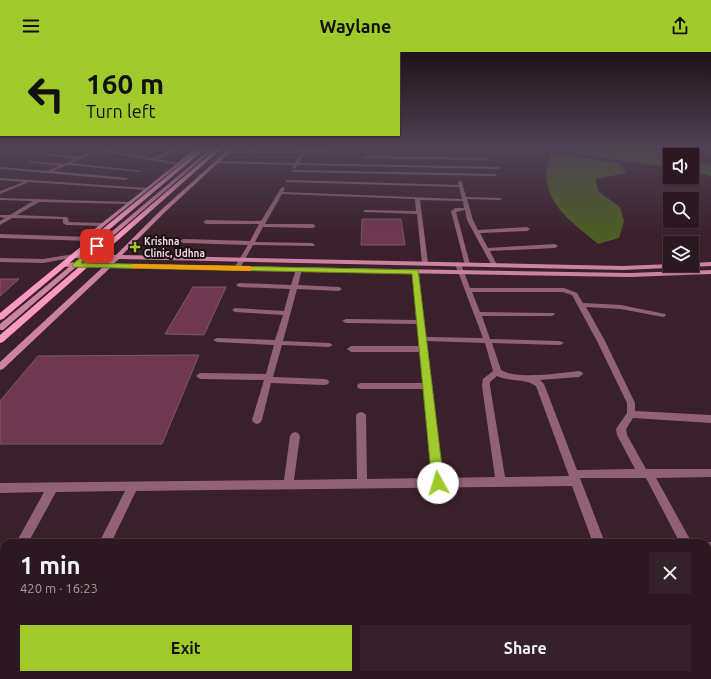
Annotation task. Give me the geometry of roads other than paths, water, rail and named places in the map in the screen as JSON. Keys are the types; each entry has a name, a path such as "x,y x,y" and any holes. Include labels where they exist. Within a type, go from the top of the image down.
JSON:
{"main road":[{"path":"0,317 167,178"},
{"path":"0,340 185,178"}],"street":[{"path":"0,193 35,178"},
{"path":"116,178 126,179"},
{"path":"0,236 89,242 94,232 161,178"},
{"path":"0,328 75,265 170,178"},
{"path":"0,367 108,266 198,178"},
{"path":"237,268 289,178"},
{"path":"459,178 470,220 494,265"},
{"path":"0,179 146,189"},
{"path":"287,181 461,186"},
{"path":"0,186 16,186"},
{"path":"280,193 417,198 500,199"},
{"path":"417,198 425,263"},
{"path":"0,199 130,203"},
{"path":"0,223 38,200"},
{"path":"467,208 453,211 467,264"},
{"path":"364,211 419,213"},
{"path":"0,216 66,218 66,223 103,224"},
{"path":"206,222 313,226"},
{"path":"476,232 527,228"},
{"path":"183,242 312,245"},
{"path":"486,250 555,246"},
{"path":"43,261 74,256 96,256 425,263 459,268 630,275 711,272"},
{"path":"0,260 43,261 63,265 416,272 459,268 467,264 623,268 663,266"},
{"path":"699,265 711,264"},
{"path":"459,268 488,342 497,372 507,377 529,378 579,374"},
{"path":"257,420 299,269"},
{"path":"416,272 438,483"},
{"path":"239,285 339,289"},
{"path":"468,290 569,291 575,294 603,344 631,403 631,414 621,429 622,435 684,539"},
{"path":"581,305 621,307 663,315"},
{"path":"235,310 287,313"},
{"path":"477,314 552,314"},
{"path":"346,321 421,322"},
{"path":"423,339 560,344"},
{"path":"217,340 278,344 329,345"},
{"path":"351,348 424,349"},
{"path":"497,372 486,381 486,386 501,482"},
{"path":"200,376 269,378 325,382"},
{"path":"529,378 540,384 597,539"},
{"path":"361,386 428,386"},
{"path":"631,414 711,419"},
{"path":"361,415 362,484"},
{"path":"288,485 296,436"},
{"path":"0,488 501,482 646,474 711,473"},
{"path":"107,539 133,486"},
{"path":"24,539 54,487"}],"place":[{"name":"Krishna Clinic, Udhna","path":"135,247"}]}
